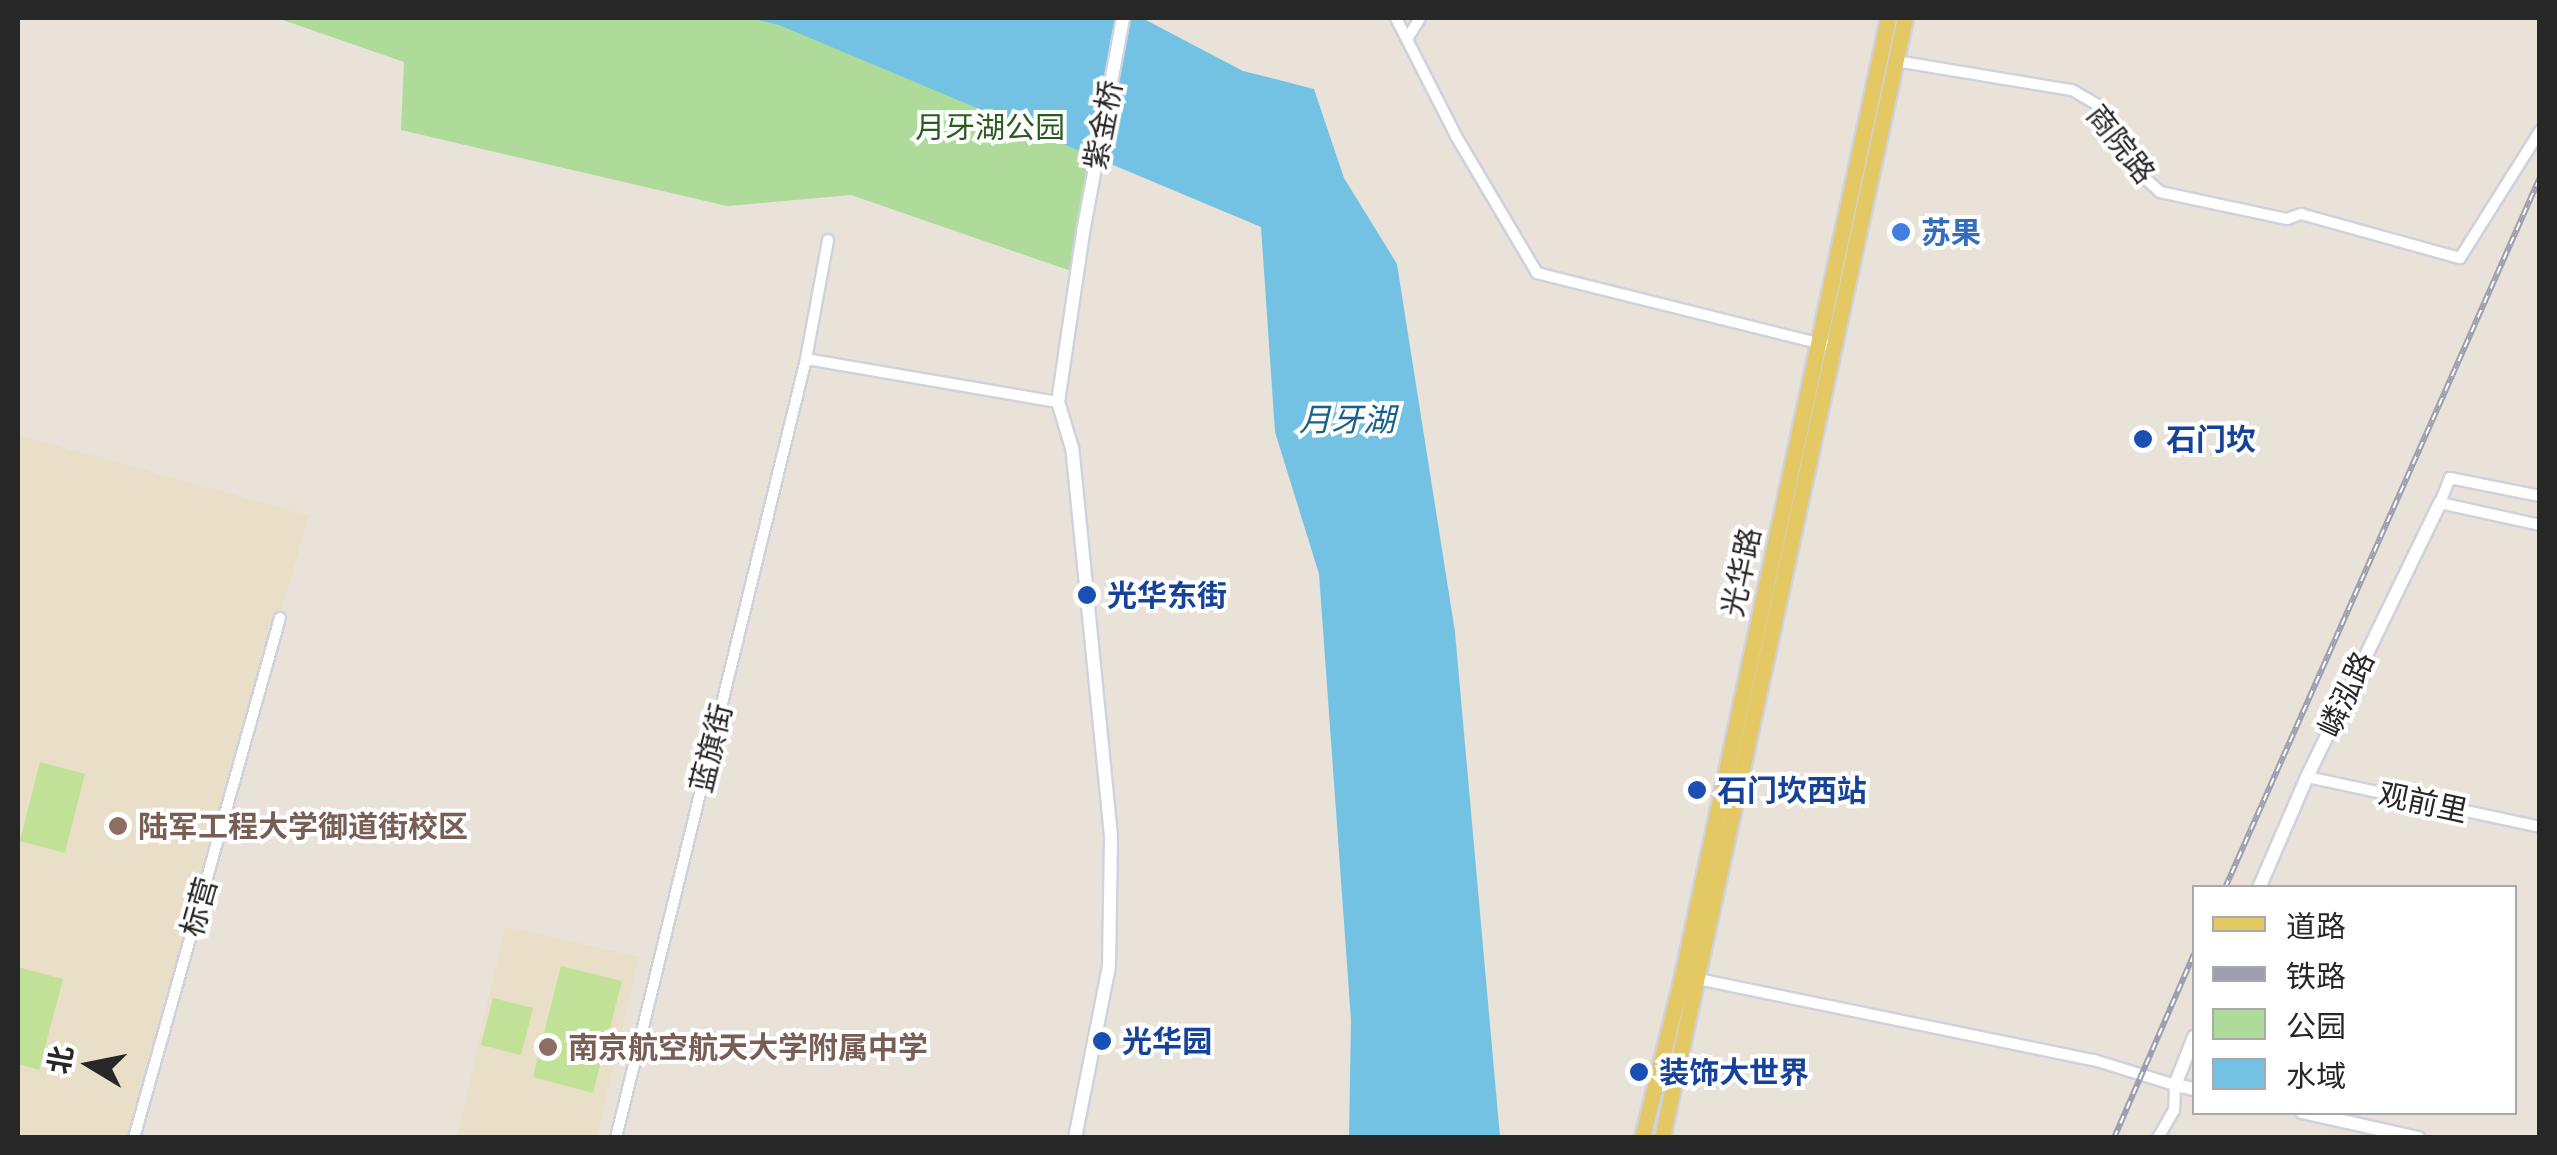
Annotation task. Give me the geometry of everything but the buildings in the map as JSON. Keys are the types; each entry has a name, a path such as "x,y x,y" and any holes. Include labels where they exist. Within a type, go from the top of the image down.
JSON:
{"main road":[{"name":"光华路","path":"1827,344 1888,18"},
{"name":"光华路","path":"1662,1138 1690,977 1827,344 1906,18"},
{"name":"光华路","path":"1642,1138 1690,977"}],"street":[{"name":"紫金桥","path":"1058,402 1083,232 1124,18"},
{"path":"1396,18 1482,183 1537,272 1827,344"},
{"path":"1407,39 1420,18"},
{"name":"商院路","path":"1896,61 2072,90 2096,104 2137,171 2160,192 2287,219 2300,214 2460,258 2540,132"},
{"name":"蓝旗街","path":"616,1138 806,359 828,240"},
{"path":"806,359 1058,402 1072,448 1111,836 1109,966 1075,1138"},
{"path":"2540,496 2450,478 2440,503 2540,525"},
{"name":"嶙泓路","path":"2260,885 2307,778 2440,503"},
{"name":"标营","path":"134,1138 280,618"},
{"name":"观前里","path":"2307,778 2540,827"},
{"path":"1690,977 2094,1060 2192,1089"},
{"path":"2158,1138 2174,1110 2175,1085 2192,1042"},
{"path":"2315,1115 2418,1138"}],"shaded area":[{"name":"陆军工程大学御道街校区","path":"18,435 309,515 130,1137 18,1137"},
{"name":"南京航空航天大学附属中学","path":"505,926 639,957 597,1137 457,1138"}],"green space":[{"name":"月牙湖公园","path":"277,18 1123,18 1077,273 851,195 727,206 401,130 404,62"},
{"path":"40,762 85,774 65,853 20,841"},
{"path":"561,966 622,981 593,1093 533,1077"},
{"path":"18,967 63,979 39,1070 18,1064"},
{"path":"493,998 533,1008 521,1055 481,1045"}],"water":[{"name":"月牙湖","path":"750,18 1142,18 1243,71 1314,89 1344,178 1397,264 1455,632 1500,1137 1349,1137 1351,1020 1319,574 1275,432 1261,227 779,25"}],"railway":[{"path":"2226,885 2540,177"},
{"path":"2114,1138 2192,959"}],"place":[{"name":"苏果","path":"1901,232"},
{"name":"石门坎","path":"2143,439"},
{"name":"光华东街","path":"1087,595"},
{"name":"石门坎西站","path":"1697,790"},
{"name":"陆军工程大学御道街校区","path":"118,826"},
{"name":"光华园","path":"1102,1041"},
{"name":"南京航空航天大学附属中学","path":"548,1047"},
{"name":"装饰大世界","path":"1639,1072"}]}
